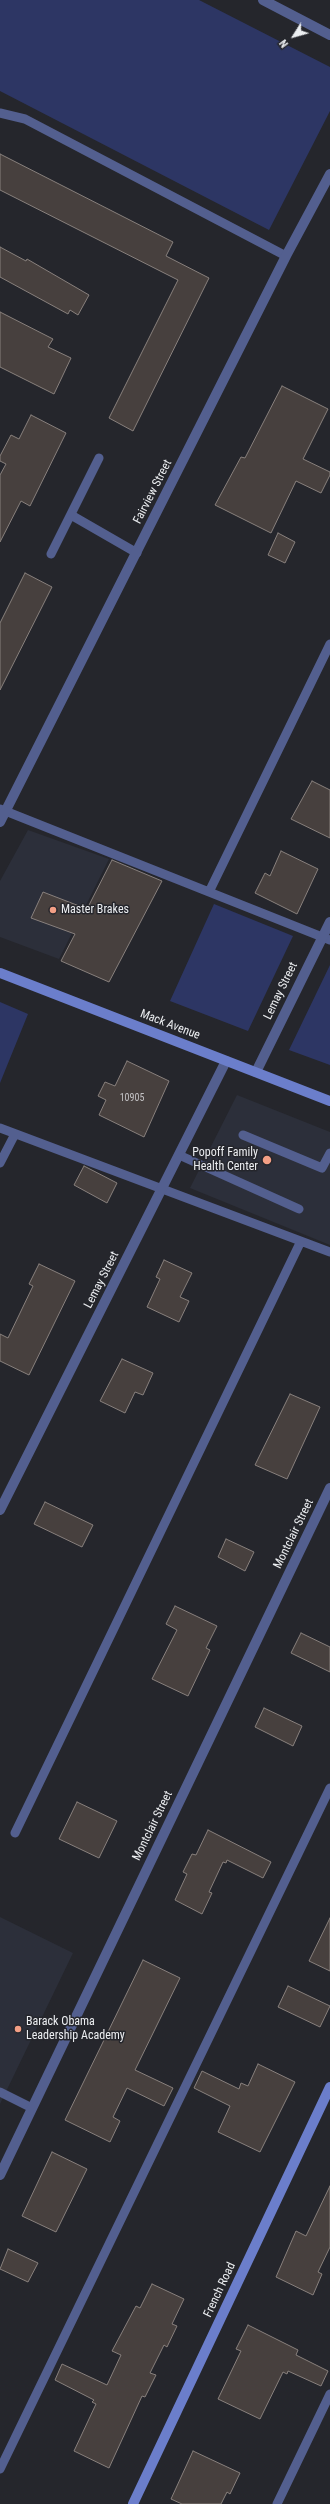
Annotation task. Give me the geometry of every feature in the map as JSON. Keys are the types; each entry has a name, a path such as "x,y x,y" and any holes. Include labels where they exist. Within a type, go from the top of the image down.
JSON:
{"street":[{"path":"263,0 330,35"},
{"name":"Fairview Street","path":"0,822 3,810 137,553 286,256 330,174"},
{"name":"Lemay Street","path":"256,1072 326,939 330,922"},
{"name":"Mack Avenue","path":"0,973 330,1101"},
{"name":"Lemay Street","path":"0,1510 226,1060"},
{"name":"Montclair Street","path":"0,2175 330,1488"},
{"name":"French Road","path":"133,2504 330,2087"}],"lane":[{"path":"0,113 25,119 286,256"},
{"path":"51,554 99,458"},
{"path":"71,515 137,553"},
{"path":"209,892 330,644"},
{"path":"3,810 326,939"},
{"path":"0,1128 330,1252"},
{"path":"0,1163 15,1134"},
{"path":"243,1135 322,1168 330,1153"},
{"path":"179,1155 299,1209"},
{"path":"15,1833 301,1241"},
{"path":"0,2469 330,1788"},
{"path":"0,2092 32,2108"},
{"path":"277,2504 330,2394"}],"shaded area":[{"path":"0,0 199,0 330,67 330,111 269,230 0,91"},
{"path":"28,830 109,859 59,959 0,937 0,881"},
{"path":"214,904 293,936 248,1031 170,1001"},
{"path":"330,965 330,1065 289,1050"},
{"path":"0,1002 28,1014 0,1083"},
{"name":"Popoff Family Health Center","path":"237,1095 330,1132 330,1245 190,1188"},
{"name":"Barack Obama Leadership Academy","path":"0,1917 73,1953 0,2104"}],"building":[{"path":"0,154 173,242 166,256 209,278 133,431 109,418 178,280 0,190"},
{"path":"0,247 26,261 27,259 89,295 78,315 70,310 68,314 0,277"},
{"path":"0,312 53,339 48,347 71,358 54,394 0,367"},
{"path":"282,386 328,409 303,459 330,472 330,475 321,493 296,481 271,533 215,505 241,457 245,458"},
{"path":"31,415 66,433 30,506 21,501 0,542 0,475 6,464 0,461 0,456 11,435 19,439"},
{"path":"278,533 295,542 285,563 268,555"},
{"path":"25,573 52,587 0,690 0,623"},
{"path":"312,781 330,790 330,838 291,819"},
{"path":"281,851 318,869 297,914 255,893 265,873 270,876"},
{"path":"112,860 162,881 109,982 61,961 75,934 31,918 43,892 87,909"},
{"path":"127,1061 169,1081 144,1137 99,1115 106,1100 98,1096 105,1082 115,1086"},
{"path":"84,1166 117,1183 107,1203 74,1185"},
{"path":"164,1260 192,1273 180,1297 189,1301 179,1322 147,1307 160,1279 156,1277"},
{"path":"39,1264 75,1281 29,1375 0,1361 0,1334 8,1338 33,1286 29,1284"},
{"path":"122,1359 153,1373 143,1395 135,1392 125,1413 100,1401"},
{"path":"290,1394 320,1407 287,1479 255,1465"},
{"path":"45,1502 93,1525 82,1547 34,1524"},
{"path":"226,1539 254,1552 245,1571 218,1557"},
{"path":"175,1606 217,1626 206,1648 210,1650 188,1696 152,1679 177,1630 166,1624"},
{"path":"301,1633 330,1647 330,1672 291,1653"},
{"path":"264,1708 302,1726 293,1746 255,1727"},
{"path":"77,1802 117,1821 99,1858 59,1839"},
{"path":"208,1830 271,1862 263,1878 227,1860 226,1863 223,1862 209,1892 212,1893 202,1914 175,1900 187,1874 183,1872 192,1854 196,1855"},
{"path":"330,1918 330,1971 309,1961"},
{"path":"143,1960 180,1978 135,2070 173,2088 164,2106 127,2088 113,2117 120,2121 110,2142 65,2120"},
{"path":"288,1986 330,2006 320,2027 278,2007"},
{"path":"258,2064 295,2082 260,2152 218,2132 230,2106 194,2088 202,2071 239,2089 241,2083 248,2086"},
{"path":"52,2152 87,2169 56,2232 22,2216"},
{"path":"330,2186 330,2247 318,2272 322,2274 313,2295 276,2277 296,2231 306,2236"},
{"path":"8,2249 38,2263 28,2282 0,2269"},
{"path":"152,2284 184,2299 172,2324 177,2326 167,2347 164,2345 150,2373 156,2375 145,2397 142,2396 109,2468 74,2451 96,2404 92,2402 94,2400 55,2380 62,2364 107,2385 121,2355 112,2351 136,2306 140,2308"},
{"path":"248,2325 298,2350 296,2355 328,2371 321,2386 288,2371 287,2374 283,2372 260,2419 218,2399 241,2351 236,2349"},
{"path":"193,2451 240,2473 230,2494 227,2492 221,2504 182,2504 171,2499"}],"place":[{"name":"Master Brakes","path":"53,910"},
{"name":"Popoff Family Health Center","path":"267,1160"},
{"name":"Barack Obama Leadership Academy","path":"18,2029"}]}
